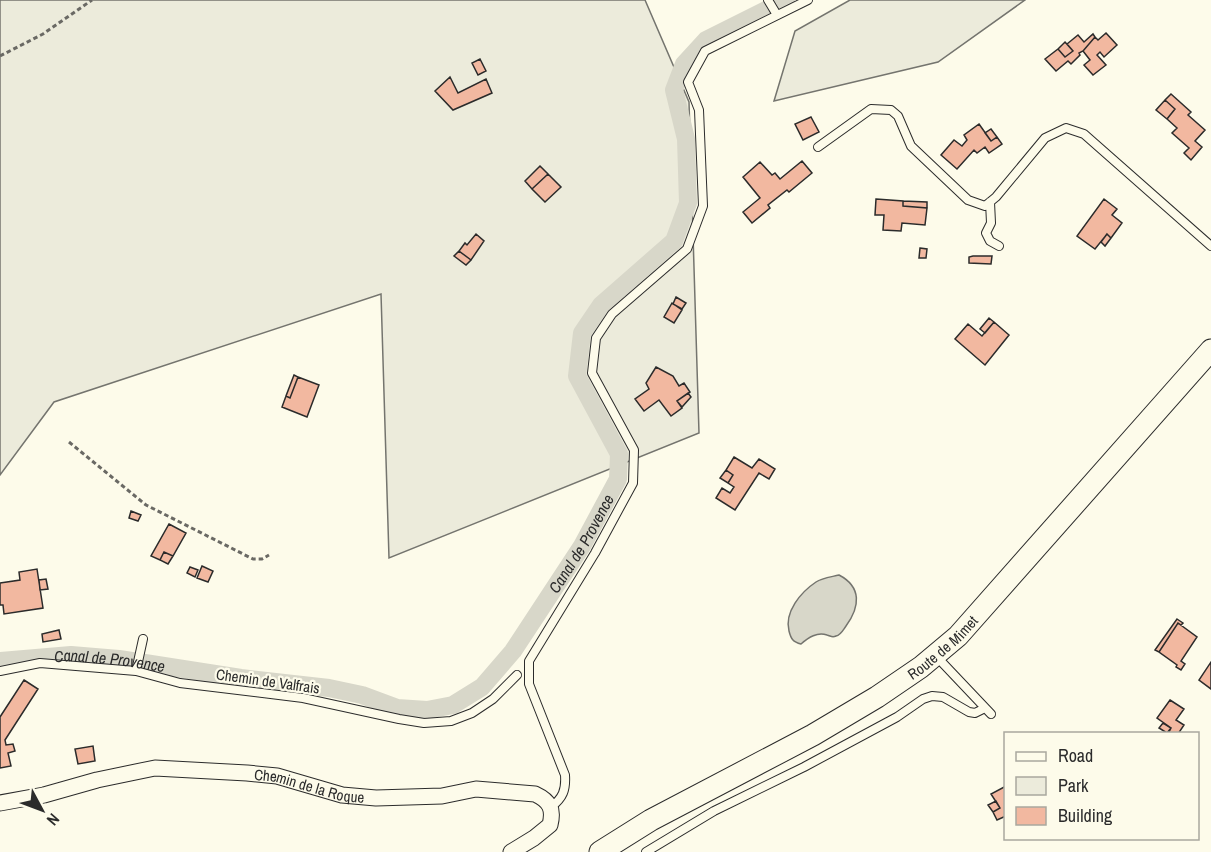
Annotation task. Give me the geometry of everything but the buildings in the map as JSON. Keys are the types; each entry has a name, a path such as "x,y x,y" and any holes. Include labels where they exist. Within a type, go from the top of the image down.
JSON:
{"main road":[{"name":"Route de Mimet","path":"600,852 651,820 813,735 877,697 958,636 1211,350"}],"street":[{"name":"Chemin de la Roque","path":"0,802 44,795 97,780 155,768 247,772 277,776 342,795 376,798 442,796 476,789 535,794 548,802 551,807"},
{"path":"511,852 550,825 551,807"}],"lane":[{"path":"768,0 777,15"},
{"path":"551,807 561,799 566,787 565,775 529,684 529,661 633,483 634,450 592,373 596,338 612,314 687,249 703,206 699,110 688,82 705,51 808,0"},
{"path":"818,147 871,110 891,110 898,116 910,146 968,200 985,206 1045,138 1066,128 1084,134 1211,246"},
{"path":"990,202 991,223 986,233 990,241 999,246"},
{"path":"137,670 142,639"},
{"path":"646,852 714,811 804,767 897,717 923,699 932,696 943,697 969,712 988,711 934,655"},
{"name":"Chemin de Valfrais","path":"0,671 40,663 137,670 180,683 303,698 424,723 451,721 472,713 493,699 517,675"}],"path":[{"path":"0,56 43,34 92,0"},
{"path":"69,442 146,505 253,559 261,559 269,555"}],"green space":[{"path":"0,0 645,0 689,102 699,433 389,558 381,294 54,402 0,475"},
{"path":"850,0 1025,0 938,62 774,101 795,31"}],"shaded area":[{"path":"839,575 852,585 855,591 856,605 851,619 841,633 835,637 820,634 810,637 801,644 794,641 788,624 795,603 816,582"}],"waterway":[{"name":"Canal de Provence","path":"0,661 71,655 119,659 241,678 329,688 362,695 397,708 427,710 453,705 482,687 513,651 582,546 618,479 619,454 577,376 582,333 601,305 674,241 688,203 686,139 674,90 684,64 706,40 786,0"}]}
